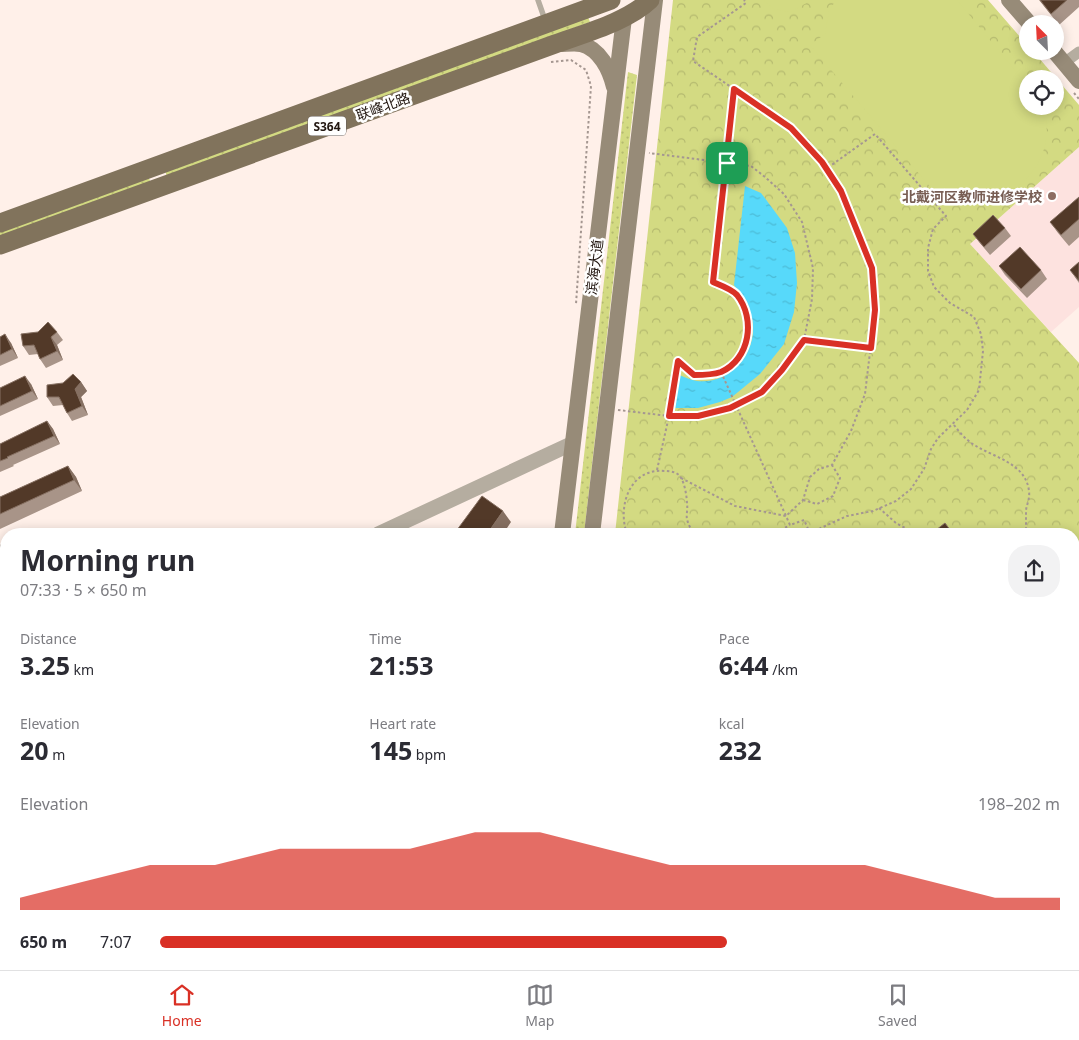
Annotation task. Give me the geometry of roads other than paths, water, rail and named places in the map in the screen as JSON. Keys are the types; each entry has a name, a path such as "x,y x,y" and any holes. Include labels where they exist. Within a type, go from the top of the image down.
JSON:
{"main road":[{"path":"547,25 572,11 585,0"},
{"name":"联峰北路","path":"0,223 547,25 611,0"},
{"name":"联峰北路","path":"0,245 556,44 625,9 644,6 650,0"},
{"path":"593,528 655,0"},
{"path":"1009,0 1022,15"},
{"name":"滨海大道","path":"563,528 625,9"},
{"path":"556,44 581,44 601,56 611,76 615,94"},
{"path":"1062,60 1079,81"}],"street":[{"path":"1064,56 1079,52"},
{"path":"391,528 572,444"}],"lane":[{"path":"538,0 547,25"}],"water":[{"path":"745,186 761,193 773,209 787,228 795,253 797,283 794,312 784,344 760,374 732,397 698,408 674,408 679,375 697,381 721,378 740,363 747,354 751,343 753,331 751,314 734,285"}],"place":[{"name":"北戴河区教师进修学校","path":"1052,196"}]}
